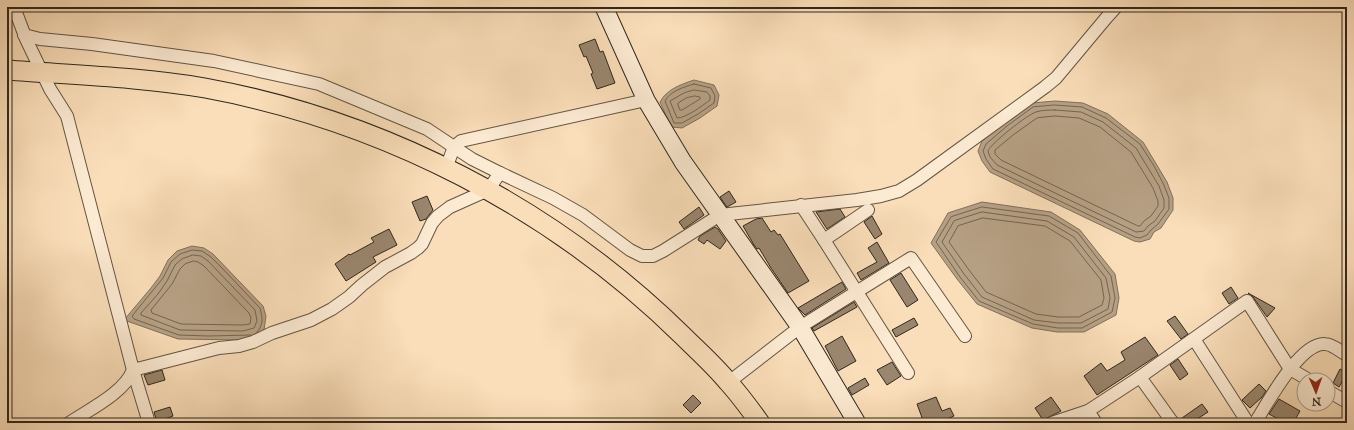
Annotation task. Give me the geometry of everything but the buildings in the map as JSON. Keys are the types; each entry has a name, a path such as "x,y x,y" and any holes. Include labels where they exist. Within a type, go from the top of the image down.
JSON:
{"main road":[{"path":"7,70 78,74 155,81 207,89 269,102 351,126 411,151 488,190 538,219 592,257 650,304 712,364 760,423"}],"street":[{"path":"14,7 24,35 42,73 67,116 133,370 149,423"},
{"path":"604,7 646,100 683,162 800,327 857,423"},
{"path":"24,35 40,39 92,44 214,61 319,84 427,129 472,159 500,174 553,198 583,216 630,250 642,256 653,256 720,215 858,200 899,191 917,180 1046,87 1056,78 1116,7"},
{"path":"446,168 454,147 461,141 646,100"},
{"path":"133,370 219,348 238,346 253,342 272,333 311,320 332,309 385,267 418,248 422,244 432,223 450,207 488,190 500,174"},
{"path":"801,205 908,373"},
{"path":"824,240 868,210"},
{"path":"728,382 800,327 911,258 965,336"},
{"path":"1052,423 1088,411 1140,377 1247,301 1290,369 1296,372"},
{"path":"1194,338 1248,423"},
{"path":"1255,423 1290,369 1308,349 1318,345 1328,344 1347,355"},
{"path":"69,423 111,395 124,384 130,377 133,370"},
{"path":"1140,377 1173,423"},
{"path":"1336,396 1347,402"},
{"path":"1088,411 1096,423"}],"water":[{"path":"694,80 714,85 719,95 717,106 682,128 671,127 660,102 670,91"},
{"path":"1055,101 1083,103 1108,114 1143,142 1167,182 1173,198 1173,210 1161,228 1154,232 1150,239 1140,242 1134,241 990,172 982,161 978,151 982,141 1032,103"},
{"path":"982,202 1051,212 1080,230 1115,274 1119,298 1116,315 1084,332 1057,332 1032,328 977,304 931,243 948,213"},
{"path":"192,246 204,248 213,254 263,306 266,316 264,330 260,335 243,340 178,339 124,320 160,276 168,260 177,251"}]}
